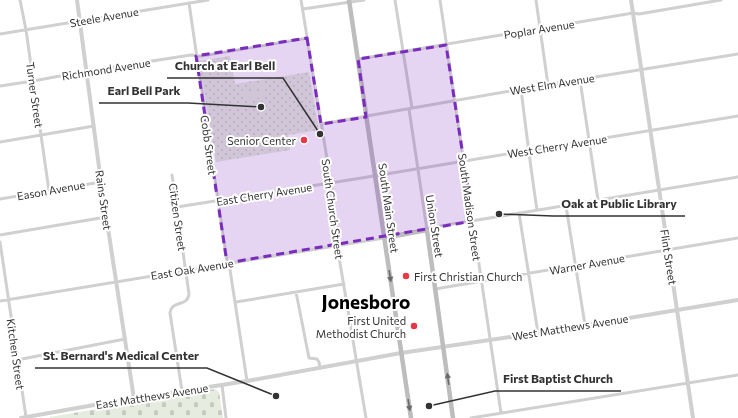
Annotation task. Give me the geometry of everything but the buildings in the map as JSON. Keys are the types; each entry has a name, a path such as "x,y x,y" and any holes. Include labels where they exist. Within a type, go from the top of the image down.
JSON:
{"main road":[{"name":"South Main Street","path":"349,1 411,418"},
{"path":"384,238 426,230"},
{"name":"Union Street","path":"426,230 453,418"}],"street":[{"name":"Turner Street","path":"20,0 26,30 49,191"},
{"name":"Rains Street","path":"77,0 101,182 134,399"},
{"name":"Steele Avenue","path":"0,34 208,0"},
{"name":"South Church Street","path":"301,0 331,183 338,251 366,418"},
{"path":"303,9 349,1 364,0"},
{"name":"Union Street","path":"395,0 426,230"},
{"name":"South Madison Street","path":"440,0 500,415"},
{"path":"536,0 548,85"},
{"name":"Flint Street","path":"631,0 693,418"},
{"name":"Poplar Avenue","path":"358,59 633,13 639,14 721,0"},
{"name":"Cobb Street","path":"189,3 218,201 236,302 247,380"},
{"name":"Richmond Avenue","path":"0,86 33,82 87,71 190,55 201,56 307,38"},
{"name":"West Elm Avenue","path":"321,124 521,89 738,54"},
{"path":"580,80 598,200"},
{"path":"521,89 537,210"},
{"name":"West Cherry Avenue","path":"375,176 738,116"},
{"path":"0,142 94,126"},
{"name":"Citizen Street","path":"172,175 189,294 186,301 172,307 170,313 182,391"},
{"name":"East Cherry Avenue","path":"177,207 375,176"},
{"path":"426,230 435,227 738,177"},
{"name":"Eason Avenue","path":"0,199 101,182"},
{"path":"566,206 585,325"},
{"path":"519,213 538,333"},
{"path":"0,235 106,217"},
{"name":"East Oak Avenue","path":"0,301 384,238"},
{"name":"Warner Avenue","path":"435,289 738,238"},
{"name":"Kitchen Street","path":"0,242 25,418"},
{"path":"236,302 344,284"},
{"path":"296,292 309,358 317,359 320,368"},
{"name":"West Matthews Avenue","path":"401,353 538,333 738,300"},
{"path":"17,360 125,339"},
{"name":"East Matthews Avenue","path":"25,418 401,353"},
{"path":"471,418 500,415 738,375"},
{"path":"222,385 226,418"}],"highlighted area":[{"path":"307,38 321,124 366,117 358,59 446,45 473,221 227,263 196,56"}],"green space":[{"path":"230,56 235,84 309,72 319,130 288,135 290,150 216,162 199,61"},
{"path":"264,84 267,97 260,98 258,85"},
{"path":"256,85 259,98 252,99 250,86"},
{"path":"248,87 251,100 245,101 242,88"},
{"path":"215,389 219,392 223,418 50,418 50,417"}],"place":[{"name":"Earl Bell Park","path":"261,107"},
{"name":"Church at Earl Bell","path":"320,134"},
{"name":"Senior Center","path":"304,140"},
{"name":"Oak at Public Library","path":"499,214"},
{"name":"First Christian Church","path":"406,276"},
{"name":"First United Methodist Church","path":"414,326"},
{"name":"St. Bernard's Medical Center","path":"276,396"},
{"name":"First Baptist Church","path":"429,406"}],"district":[{"name":"Jonesboro","path":"366,301"}]}
